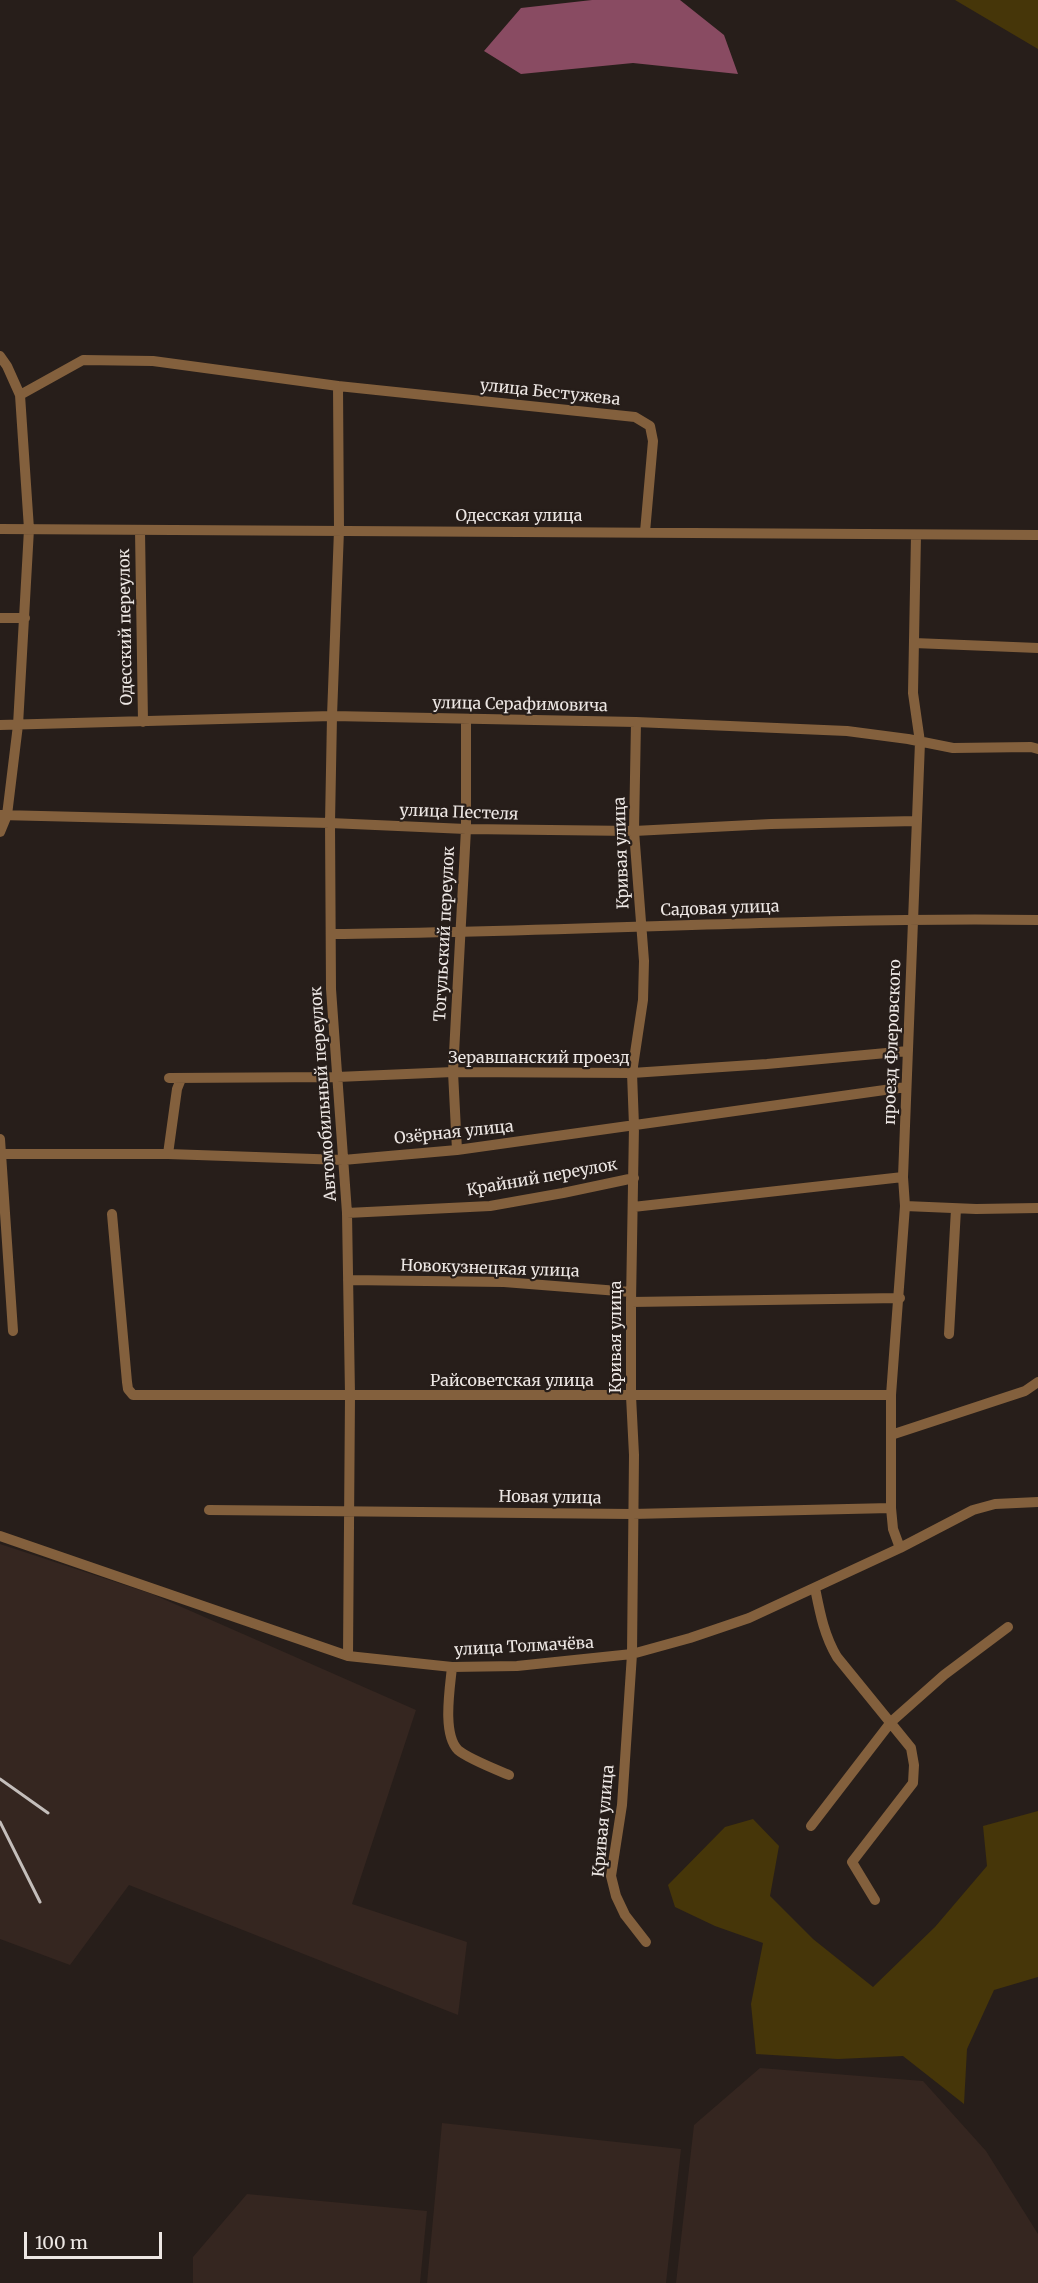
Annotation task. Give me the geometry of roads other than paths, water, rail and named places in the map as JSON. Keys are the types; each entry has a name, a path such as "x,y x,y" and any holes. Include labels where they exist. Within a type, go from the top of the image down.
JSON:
{"street":[{"path":"0,356 8,366 20,395 29,529 18,725 0,832"},
{"name":"улица Бестужева","path":"20,395 83,360 153,361 338,386 635,417 650,426 653,441 645,532"},
{"path":"338,386 339,530"},
{"name":"Одесская улица","path":"0,529 1038,535"},
{"name":"Автомобильный переулок","path":"339,530 330,823 331,989 347,1213 350,1395 348,1656"},
{"name":"Одесский переулок","path":"140,531 143,722"},
{"name":"проезд Флеровского","path":"900,1548 893,1529 891,1509 891,1395 900,1298 905,1206 903,1177 920,742 913,693 916,535"},
{"path":"0,618 25,618"},
{"path":"914,643 1038,648"},
{"name":"улица Серафимовича","path":"0,725 332,716 636,722 847,731 953,748 1031,747 1038,749"},
{"name":"Тогульский переулок","path":"457,1150 453,1072 466,829 466,719"},
{"name":"Кривая улица","path":"636,722 634,831 644,961 643,1000 632,1073 634,1126 631,1297 631,1396 634,1455 632,1654 622,1804 612,1875 616,1896 625,1915 646,1942"},
{"name":"улица Пестеля","path":"3,815 330,823 466,829 634,831 771,824 917,821"},
{"name":"Садовая улица","path":"331,934 459,933 913,919 1038,920"},
{"name":"Зеравшанский проезд","path":"169,1078 337,1077 453,1072 632,1073 909,1051"},
{"path":"168,1154 177,1089 181,1079"},
{"name":"Озёрная улица","path":"2,1154 168,1154 343,1160 457,1150 906,1087"},
{"path":"0,1139 13,1331"},
{"path":"633,1207 903,1177"},
{"name":"Крайний переулок","path":"347,1213 490,1206 634,1178"},
{"path":"905,1206 956,1209 1038,1208"},
{"path":"949,1334 956,1209"},
{"name":"Райсоветская улица","path":"112,1214 127,1382 128,1389 133,1395 891,1395"},
{"name":"Новокузнецкая улица","path":"348,1280 504,1282 631,1297 900,1298"},
{"path":"891,1435 1025,1391 1038,1382"},
{"name":"улица Толмачёва","path":"0,1536 348,1656 452,1666 517,1666 632,1654 690,1638 749,1618 900,1548 973,1510 995,1504 1038,1502"},
{"name":"Новая улица","path":"209,1510 632,1514 891,1509"},
{"path":"815,1588 822,1623 837,1657 911,1748 914,1765 913,1783 852,1862 875,1900"},
{"path":"811,1826 891,1722 944,1675 1008,1627"},
{"path":"452,1666 448,1725 451,1738 458,1750 509,1776"}],"railway":[{"path":"0,1779 48,1813"},
{"path":"0,1822 40,1902"}]}
